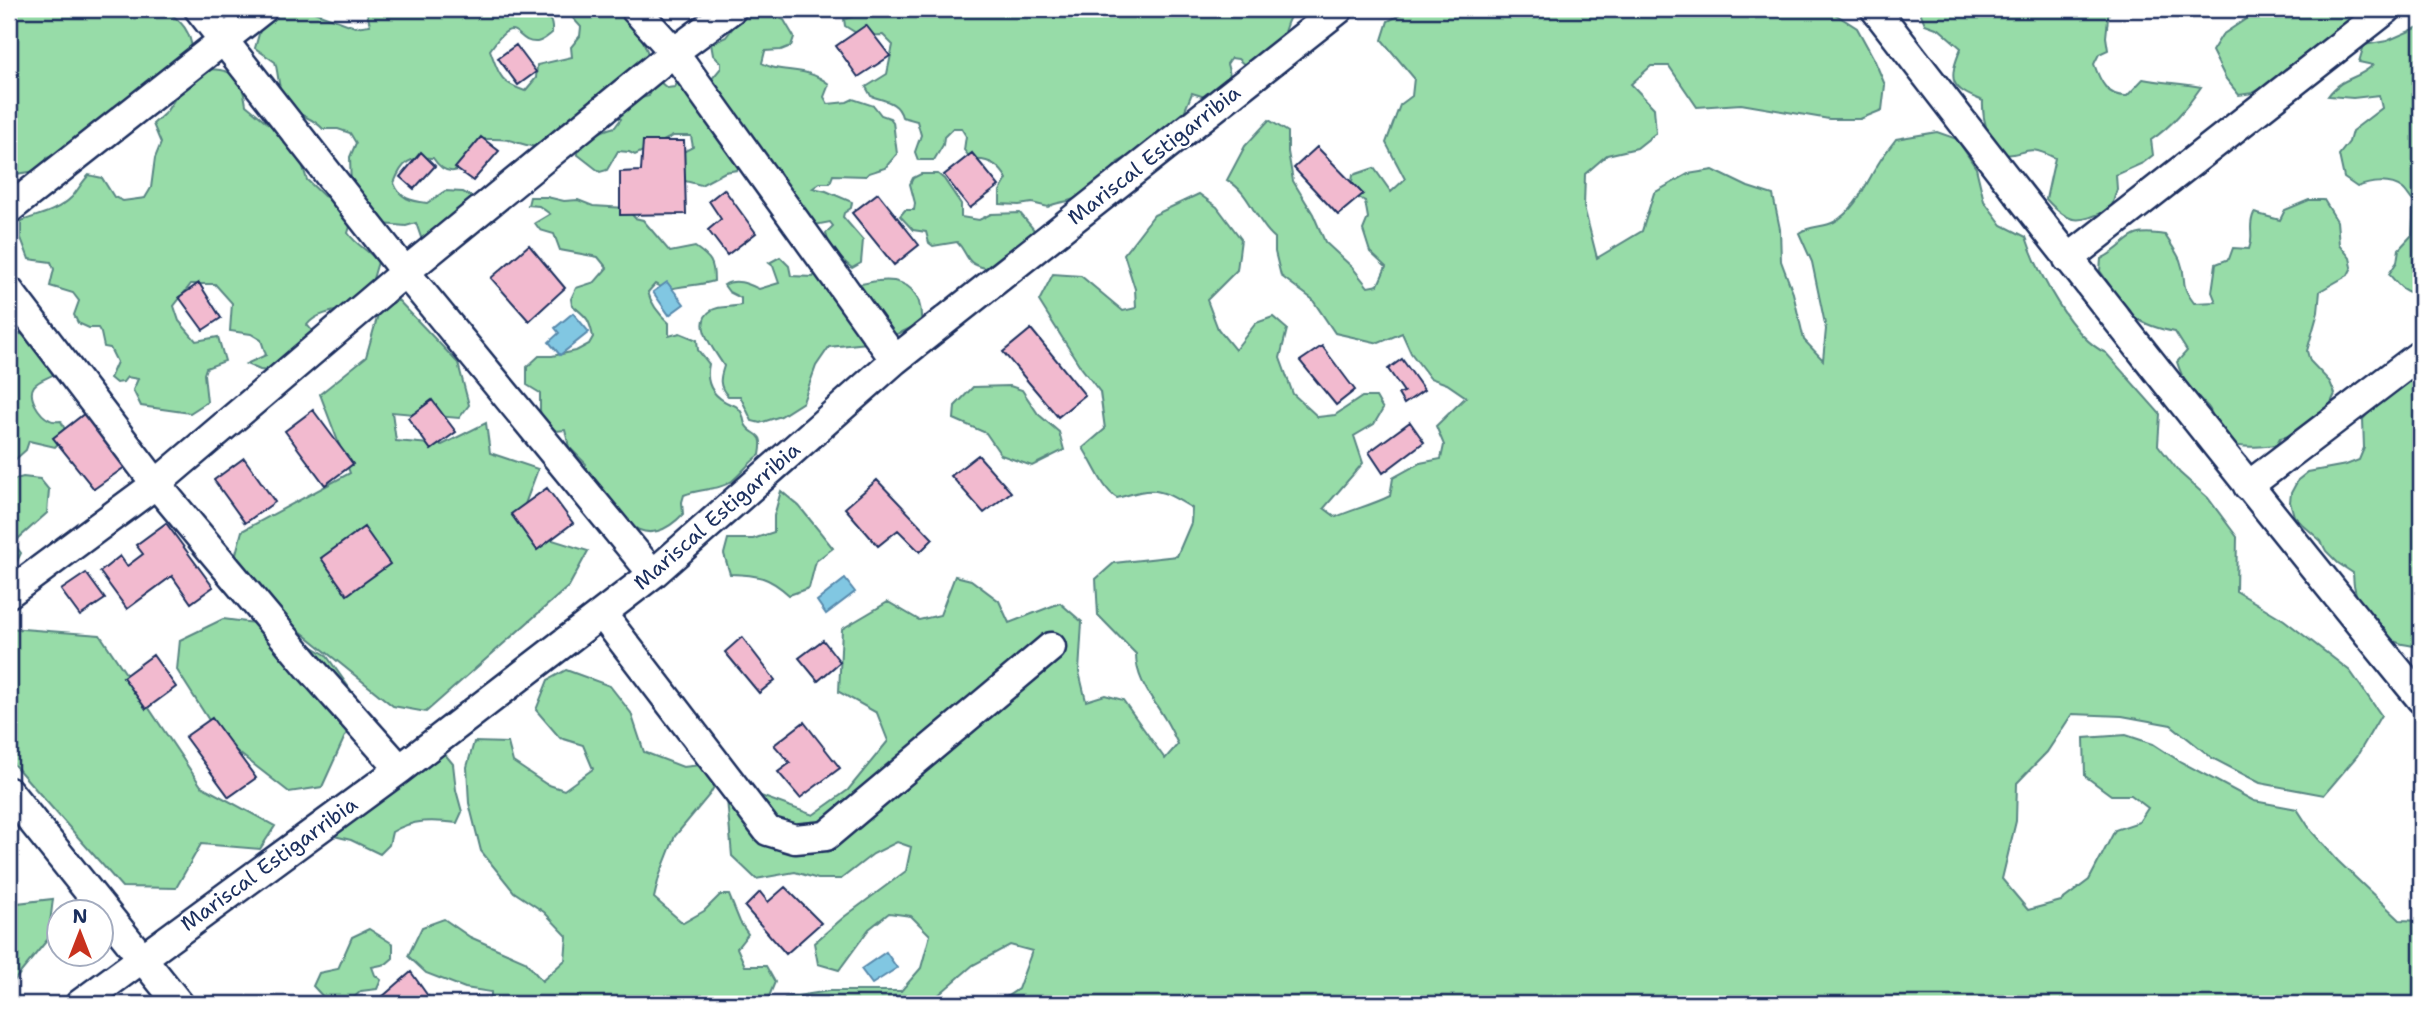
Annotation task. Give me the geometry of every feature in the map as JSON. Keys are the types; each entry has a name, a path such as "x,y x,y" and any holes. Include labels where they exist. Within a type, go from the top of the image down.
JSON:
{"street":[{"path":"199,9 405,272 653,574"},
{"path":"9,209 263,9"},
{"path":"635,9 674,52 895,360"},
{"path":"9,593 156,484 405,272 674,52 732,9"},
{"name":"Mariscal Estigarribia","path":"80,1004 400,769 653,574 895,360 1339,9"},
{"path":"1875,9 2248,486 2421,699"},
{"path":"2068,258 2387,9"},
{"path":"9,291 156,484 310,668 400,769"},
{"path":"2248,486 2421,354"},
{"path":"602,614 768,831 795,839 826,836 1051,647"},
{"path":"9,792 179,1004"}],"green space":[{"path":"9,9 165,9 185,28 193,53 65,151 47,158 43,170 9,175"},
{"path":"286,9 306,9 355,27 370,25 366,9 539,9 549,19 552,33 537,42 511,30 499,38 490,50 501,76 525,91 536,78 537,65 572,57 571,47 580,36 581,27 571,16 578,9 625,9 641,35 651,64 540,147 509,140 485,139 483,151 458,170 446,170 433,158 413,159 404,165 394,183 399,193 407,198 427,203 445,191 463,192 478,200 425,249 416,223 406,226 382,224 351,190 350,157 356,143 350,133 338,129 323,129 289,107 285,101 275,62 255,48 263,20"},
{"path":"854,9 1297,9 1275,46 1247,67 1238,59 1231,58 1227,64 1230,75 1225,85 1215,89 1215,96 1208,98 1192,93 1183,115 1164,130 1158,131 1143,149 1118,162 1110,172 1108,182 1075,199 1048,207 1032,203 1000,204 1000,191 1007,179 992,163 972,160 964,150 966,136 961,128 953,128 944,137 943,145 934,160 918,160 915,152 921,135 917,121 902,117 894,105 871,96 866,87 887,74 893,45 883,35 861,36 845,26 844,19 852,17"},
{"path":"1412,9 1827,9 1857,28 1885,85 1882,110 1860,119 1829,119 1741,104 1697,107 1669,66 1651,66 1631,84 1654,108 1656,133 1637,148 1607,155 1585,174 1584,207 1597,258 1642,231 1654,193 1688,174 1713,170 1748,187 1773,195 1780,229 1781,261 1793,293 1804,340 1823,360 1826,329 1812,262 1799,233 1834,222 1849,210 1896,139 1937,132 1957,139 1976,168 1984,201 2002,225 2026,237 2047,285 2069,319 2093,345 2106,353 2160,414 2158,445 2180,473 2208,498 2237,537 2236,591 2284,620 2350,671 2381,715 2357,756 2324,795 2260,783 2212,758 2171,725 2122,716 2072,714 2047,752 2017,783 2016,821 2002,879 2028,910 2061,901 2089,880 2115,830 2139,822 2148,808 2131,795 2111,795 2085,776 2084,738 2126,735 2153,744 2254,801 2297,809 2312,832 2338,861 2400,920 2421,921 2421,1004 996,1004 1018,989 1032,951 1010,945 973,965 928,1004 781,1004 785,998 829,991 901,991 921,968 930,935 911,916 889,913 869,929 839,970 818,964 814,943 906,871 911,847 897,842 873,854 841,879 818,879 795,872 756,879 732,856 727,799 761,796 813,815 848,790 888,741 877,713 839,692 842,629 888,602 919,620 940,615 955,576 971,580 999,601 1009,623 1060,603 1082,622 1079,672 1086,701 1105,695 1123,700 1165,759 1178,744 1142,680 1136,654 1098,615 1096,579 1114,563 1177,556 1191,523 1192,508 1156,491 1117,498 1098,476 1083,448 1105,429 1100,392 1080,366 1039,301 1053,274 1081,276 1123,311 1136,308 1135,289 1124,254 1154,215 1199,194 1217,207 1241,239 1237,270 1207,300 1218,329 1235,350 1256,323 1273,317 1287,329 1280,358 1293,394 1318,417 1335,415 1362,397 1376,397 1383,409 1374,424 1354,436 1363,463 1324,508 1336,517 1383,499 1390,496 1393,478 1420,463 1441,459 1444,445 1436,426 1466,397 1447,384 1430,378 1411,353 1402,333 1379,343 1335,333 1312,299 1281,276 1275,252 1275,238 1262,224 1242,192 1227,180 1245,146 1269,120 1288,132 1293,181 1313,214 1325,242 1352,267 1368,287 1378,285 1386,267 1370,252 1363,230 1368,218 1365,201 1350,194 1353,175 1374,168 1391,192 1405,179 1386,143 1400,105 1412,96 1414,78 1382,40 1388,21"},
{"path":"1919,9 2109,9 2106,37 2108,50 2099,54 2094,64 2109,91 2127,96 2143,79 2201,87 2179,116 2151,140 2153,155 2143,163 2116,175 2117,189 2111,209 2083,219 2069,218 2046,199 2055,158 2030,150 1998,155 1986,129 1983,101 1963,92 1954,82 1954,68 1961,48 1939,29 1925,24"},
{"path":"2261,9 2362,9 2343,30 2272,83 2253,93 2239,95 2226,79 2212,51 2222,35"},
{"path":"773,15 784,20 794,37 791,46 765,51 762,63 777,69 810,74 829,84 824,97 828,104 853,99 874,106 881,115 893,122 897,154 885,168 866,176 833,175 830,183 820,183 813,188 852,202 851,208 843,217 863,240 861,263 852,268 830,244 826,233 833,226 830,222 810,226 779,171 771,164 742,162 737,170 725,172 701,185 681,180 679,154 693,147 691,136 673,136 635,155 618,151 607,170 600,172 577,154 593,136 615,127 621,119 614,114 630,101 649,96 650,87 660,82 667,88 675,87 678,81 711,80 721,68 721,63 713,55 711,44 726,37 741,17"},
{"path":"2421,26 2421,294 2415,294 2399,286 2389,274 2397,262 2399,249 2412,235 2414,202 2403,189 2392,184 2374,183 2357,187 2344,178 2339,155 2349,142 2352,131 2382,108 2379,95 2353,98 2328,96 2339,85 2373,65 2359,62 2364,45 2387,41"},
{"path":"206,69 216,69 235,76 242,88 246,105 288,140 302,164 307,180 324,196 336,200 352,220 348,233 378,262 372,282 349,309 326,313 311,321 307,325 314,333 271,371 246,364 266,355 261,340 251,334 230,331 232,303 215,284 191,284 174,306 179,321 196,341 218,337 225,361 206,368 204,374 207,402 190,413 141,406 133,390 138,379 127,377 123,382 116,383 110,378 117,362 110,348 104,347 98,328 89,328 78,323 74,315 79,301 73,293 50,286 54,269 51,262 29,259 21,238 21,221 61,206 72,197 89,175 102,178 114,197 123,201 145,198 151,188 155,158 161,143 153,124 166,112 182,88"},
{"path":"921,174 938,174 944,179 961,204 961,217 979,220 991,214 1020,213 1040,237 1018,253 1004,254 986,268 970,261 957,242 933,246 929,243 926,232 913,230 900,216 905,210 914,210 910,184 913,178"},
{"path":"530,197 578,200 593,206 626,208 635,218 643,220 670,252 695,247 712,265 714,281 666,290 655,284 648,292 656,309 669,323 669,336 680,333 697,340 698,350 709,364 711,388 719,397 741,411 748,429 760,437 760,455 727,484 684,495 683,514 671,525 658,531 644,531 630,524 582,475 586,464 569,447 565,430 556,431 543,426 540,393 527,385 527,367 539,356 576,351 589,344 593,337 590,325 584,315 572,305 571,299 576,288 595,282 607,268 598,257 560,250 554,234 540,230 535,223 550,214 539,206 528,205"},
{"path":"2309,200 2324,200 2337,221 2339,244 2350,258 2352,267 2348,275 2320,291 2318,312 2307,351 2310,361 2330,382 2335,394 2326,412 2314,425 2299,433 2280,438 2276,445 2250,447 2233,444 2220,436 2210,409 2183,377 2177,362 2187,351 2175,332 2146,324 2129,312 2100,271 2101,259 2135,235 2165,235 2180,260 2185,286 2194,303 2216,302 2212,292 2216,264 2229,259 2233,248 2249,249 2254,213 2280,220 2285,210"},
{"path":"780,257 789,266 791,276 813,277 819,270 856,284 889,280 905,285 916,296 921,323 868,343 829,347 816,366 803,402 781,416 760,423 752,421 740,396 728,396 723,389 721,378 724,366 707,338 703,322 712,310 741,305 741,298 729,292 724,285 737,282 759,289 779,283 773,266 769,263"},
{"path":"398,300 458,363 469,405 459,418 392,412 396,441 442,445 486,423 490,453 538,469 521,515 530,533 588,551 569,586 426,712 393,706 258,597 234,561 242,531 350,473 320,394 366,357 379,311"},
{"path":"9,333 30,335 54,365 54,374 36,384 32,395 42,414 51,421 61,421 67,434 55,447 29,441 26,450 9,465"},
{"path":"2421,373 2421,647 2389,639 2372,625 2360,606 2353,573 2338,563 2326,551 2321,541 2294,516 2290,502 2291,493 2298,480 2308,472 2359,460 2364,448 2363,419 2376,404"},
{"path":"1010,386 1022,390 1038,414 1059,432 1064,450 1032,466 1001,455 986,433 954,419 955,406 973,387"},
{"path":"23,477 40,479 49,490 47,513 19,538 15,545 21,553 9,570 9,481"},
{"path":"781,491 799,506 833,548 816,561 809,588 789,595 762,578 730,574 724,554 728,539 753,539 774,532 774,516"},
{"path":"223,619 278,626 326,655 360,703 322,787 289,792 221,739 177,670 180,640"},
{"path":"9,628 100,635 201,786 275,826 260,849 201,844 176,888 122,887 9,759"},
{"path":"566,670 610,686 631,713 644,752 683,767 701,765 722,772 710,794 675,836 654,898 683,923 704,911 720,895 729,895 748,934 737,948 745,966 766,966 775,982 763,1004 491,1004 491,992 465,988 426,973 408,956 422,927 444,919 470,937 525,961 542,981 565,960 567,936 544,912 514,892 481,851 469,803 467,767 474,742 508,743 513,762 546,784 564,790 593,769 583,745 560,738 536,710 548,680"},
{"path":"439,747 453,764 462,812 457,823 423,822 400,828 392,832 389,845 380,854 351,840 334,836 349,809 362,796 382,800 398,788"},
{"path":"46,900 46,941 9,987 9,904"},
{"path":"369,929 393,944 393,958 386,964 372,967 381,980 377,989 361,991 349,1002 327,1001 313,986 319,973 338,969 352,937"}],"water":[{"path":"667,282 684,304 669,315 653,292"},
{"path":"573,313 589,332 560,355 549,342 559,333 555,328"},
{"path":"845,579 855,592 826,614 817,601"},
{"path":"886,952 897,968 872,984 861,969"}],"building":[{"path":"866,25 890,56 858,77 836,46"},
{"path":"516,45 536,72 518,85 498,58"},
{"path":"481,137 499,151 473,181 455,168"},
{"path":"643,141 684,141 686,214 620,215 620,172 641,171"},
{"path":"1317,147 1363,194 1338,215 1294,168"},
{"path":"421,152 435,166 414,189 400,177"},
{"path":"972,153 999,186 970,208 944,175"},
{"path":"724,189 756,233 727,255 708,230 721,219 709,201"},
{"path":"878,193 919,245 894,265 852,213"},
{"path":"529,245 565,288 529,321 491,278"},
{"path":"199,283 221,318 203,330 179,297"},
{"path":"1031,329 1085,395 1058,417 1003,352"},
{"path":"1322,346 1355,390 1336,405 1300,361"},
{"path":"1402,359 1424,390 1404,404 1398,394 1404,392 1388,369"},
{"path":"432,400 456,432 431,450 408,418"},
{"path":"89,410 129,464 94,489 53,438"},
{"path":"313,410 353,464 325,485 285,431"},
{"path":"1410,422 1424,442 1383,473 1369,452"},
{"path":"978,455 1011,492 984,513 951,476"},
{"path":"244,458 275,502 245,523 214,480"},
{"path":"877,480 933,539 920,552 898,530 878,546 845,508"},
{"path":"547,488 573,523 537,550 511,514"},
{"path":"166,523 213,587 191,603 172,576 127,609 100,572 120,556 127,566 143,554 136,545"},
{"path":"364,527 390,564 347,595 321,558"},
{"path":"86,573 105,599 80,616 61,590"},
{"path":"742,637 775,680 759,693 725,652"},
{"path":"823,640 840,662 818,681 799,658"},
{"path":"153,655 176,687 146,709 123,677"},
{"path":"212,718 256,778 229,797 185,737"},
{"path":"804,722 840,768 800,798 778,772 790,763 774,745"},
{"path":"785,887 821,923 786,954 745,907 760,892 768,902"},
{"path":"411,972 428,996 419,1004 374,1004"}]}
